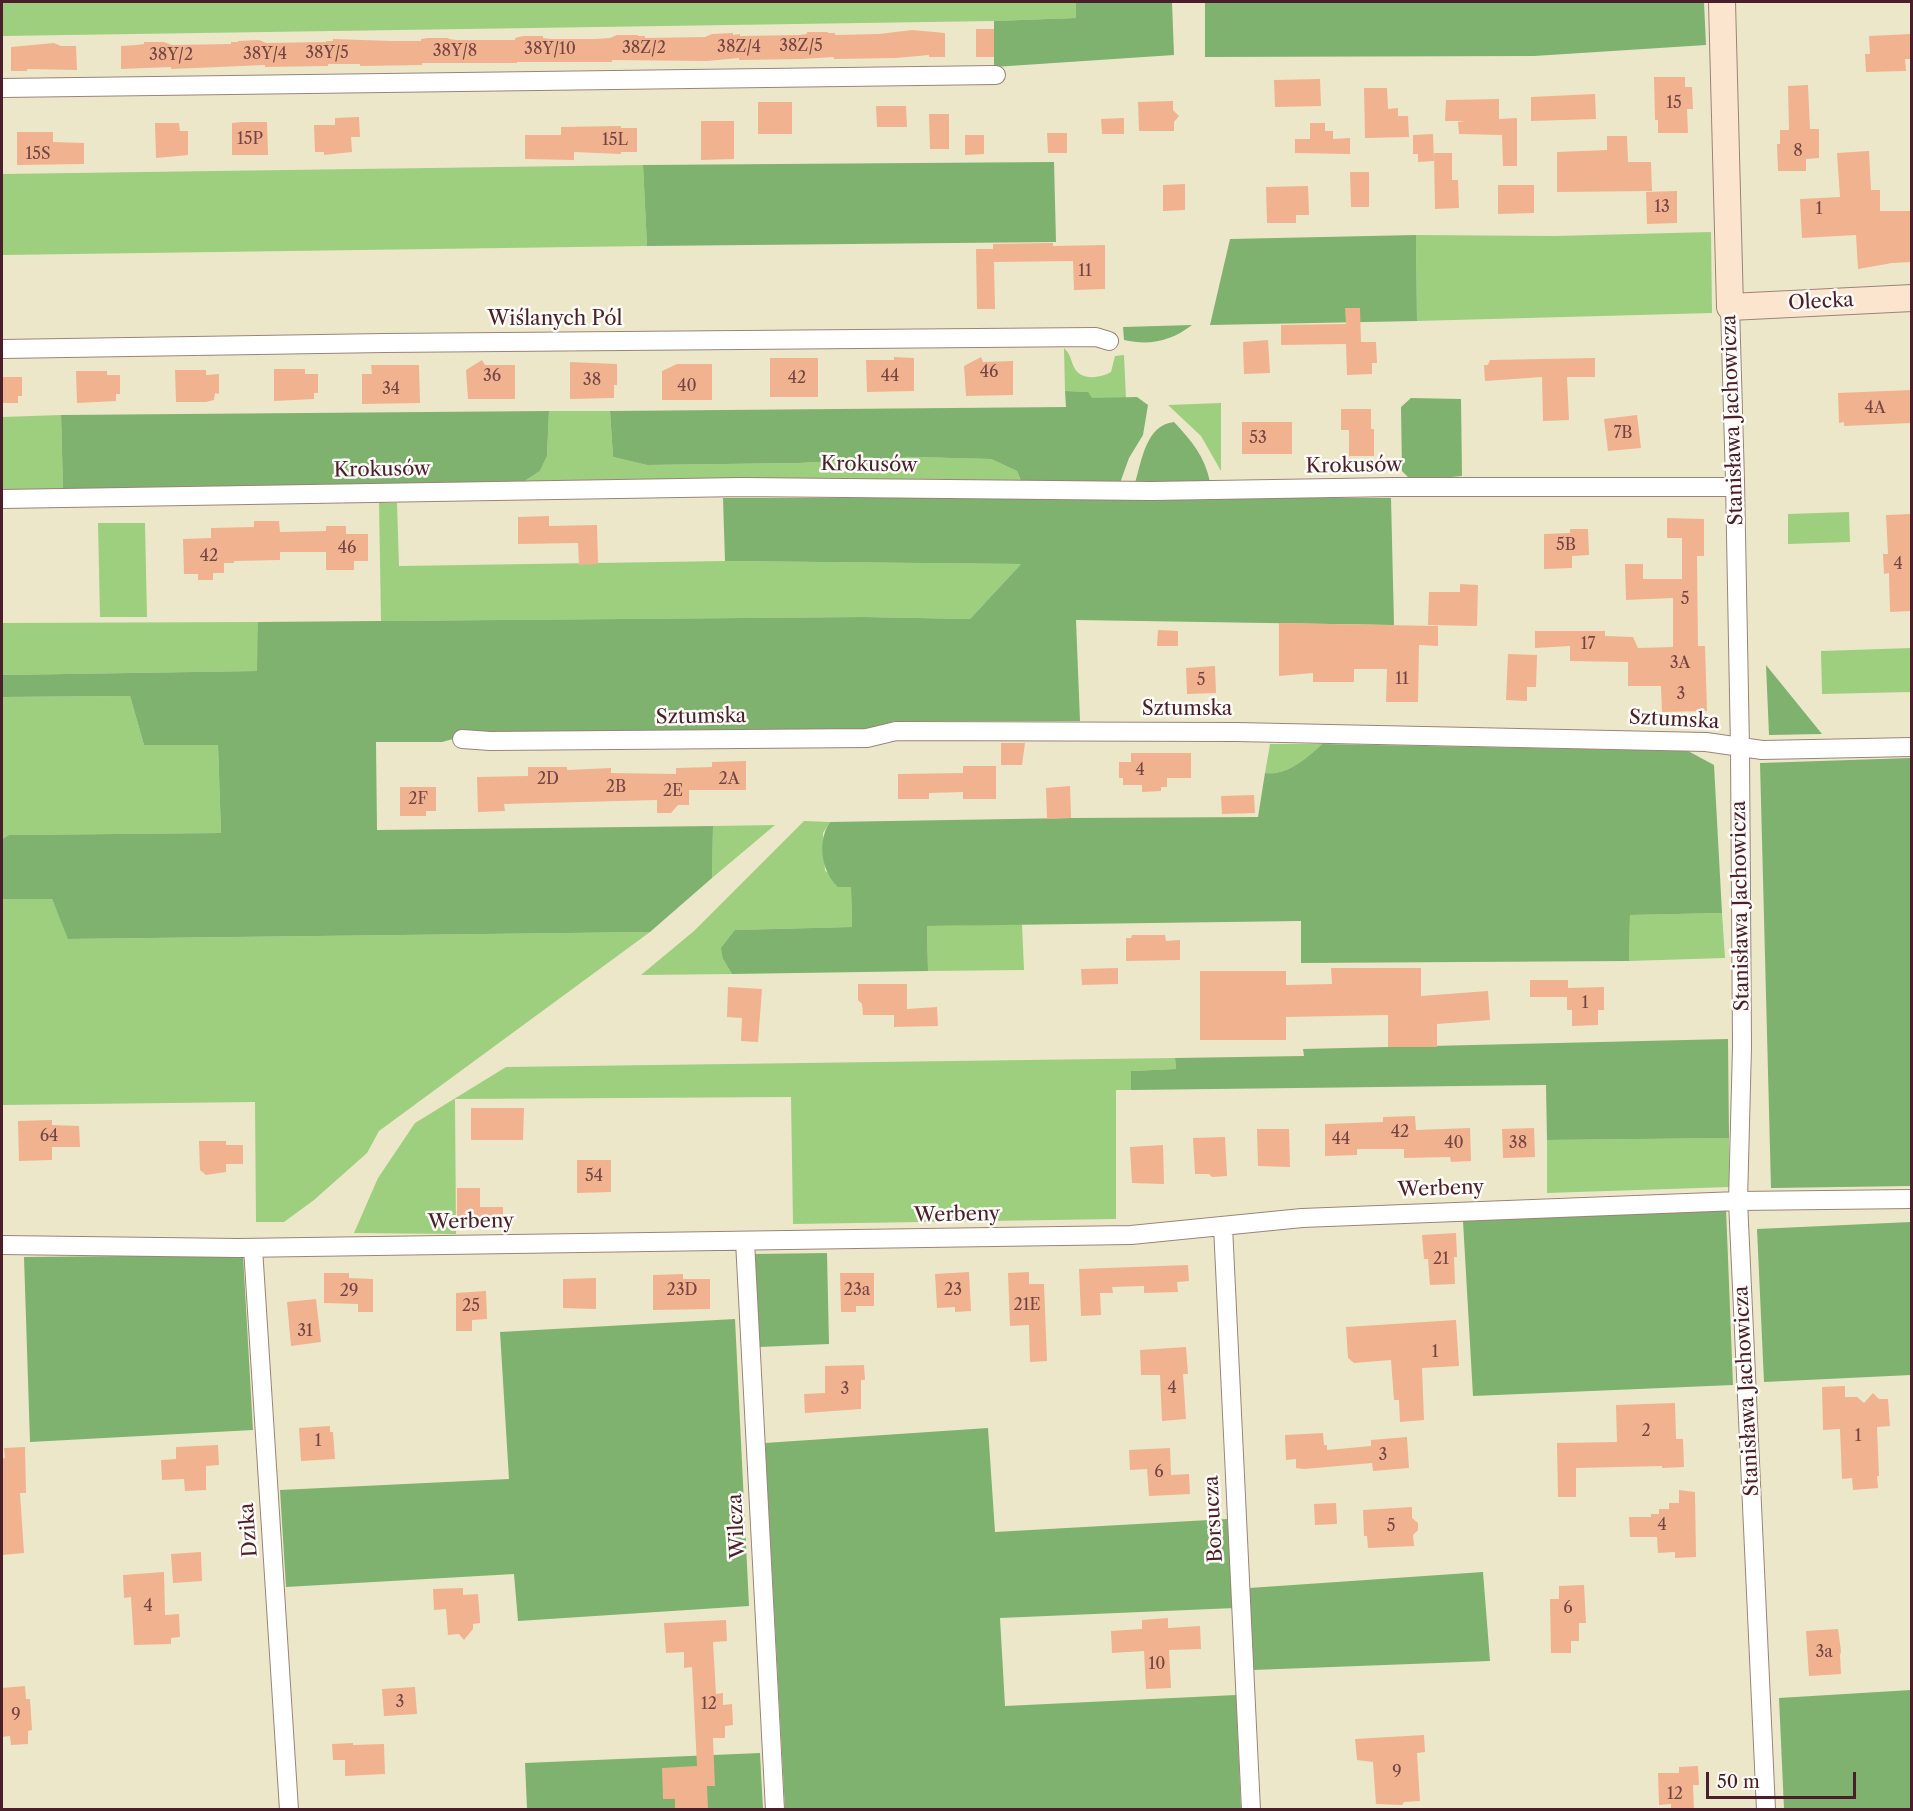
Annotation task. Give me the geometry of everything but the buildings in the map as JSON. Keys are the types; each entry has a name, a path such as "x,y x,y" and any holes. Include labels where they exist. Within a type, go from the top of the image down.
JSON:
{"street":[{"name":"Stanisława Jachowicza","path":"1722,2 1740,748 1743,1047 1738,1201 1766,1809"},
{"path":"2,88 996,75"},
{"name":"Olecka","path":"1730,307 1911,298"},
{"name":"Wiślanych Pól","path":"2,349 815,339 1096,338 1109,341"},
{"name":"Krokusów","path":"2,499 742,487 1152,491 1395,487 1735,488"},
{"name":"Sztumska","path":"462,739 490,741 867,738 896,731 1236,732 1706,742 1762,750 1911,747"},
{"name":"Werbeny","path":"2,1245 253,1248 1131,1235 1313,1217 1738,1201 1911,1199"},
{"name":"Borsucza","path":"1223,1226 1251,1809"},
{"name":"Wilcza","path":"745,1241 775,1809"},
{"name":"Dzika","path":"253,1248 289,1809"}],"green space":[{"path":"2,2 1076,2 1076,18 2,36"},
{"path":"1076,2 1172,2 1174,55 994,67 994,21 1076,18"},
{"path":"1205,2 1704,2 1706,45 1534,56 1205,57"},
{"path":"1054,162 1056,242 647,246 643,165"},
{"path":"643,165 647,246 2,255 2,174"},
{"path":"1711,232 1712,313 1417,321 1416,235 1555,236"},
{"path":"1416,235 1417,321 1210,325 1230,239"},
{"path":"1192,325 1160,341 1124,340 1123,327"},
{"path":"1064,348 1076,370 1089,377 1111,372 1115,356 1124,355 1126,398 1091,398 1087,392 1065,391"},
{"path":"1065,391 1088,392 1092,398 1137,397 1148,405 1143,435 1129,458 1120,483 1022,483 1017,471 991,459 914,457 798,463 647,465 613,457 610,411 1066,407"},
{"path":"1411,398 1461,399 1462,476 1412,481 1402,471 1401,407"},
{"path":"1221,403 1221,471 1201,436 1168,405"},
{"path":"549,411 610,411 613,457 647,465 798,463 914,457 991,459 1017,471 1022,483 520,484 540,471 547,456"},
{"path":"549,411 547,456 540,471 520,484 63,490 61,415"},
{"path":"61,415 63,490 2,491 2,417"},
{"path":"1174,422 1197,450 1210,482 1135,483 1143,454 1151,437 1157,430"},
{"path":"723,498 1391,498 1394,625 1076,620 1080,721 895,721 861,731 479,732 442,742 376,742 377,830 713,826 712,878 650,932 68,939 52,899 2,899 2,839 9,835 221,833 218,745 144,745 130,696 2,697 2,675 257,671 258,622 864,617 970,619 1021,564 725,561"},
{"path":"379,502 397,503 399,566 725,561 1021,564 970,619 864,617 381,621"},
{"path":"1849,512 1850,542 1788,544 1788,514"},
{"path":"98,523 145,523 147,617 100,617"},
{"path":"258,622 258,671 2,675 2,623"},
{"path":"1911,648 1911,692 1822,694 1821,651"},
{"path":"1766,665 1822,734 1769,735"},
{"path":"130,696 144,745 218,745 221,833 9,835 2,839 2,697"},
{"path":"1270,744 1322,744 1289,769 1265,773"},
{"path":"1322,744 1688,751 1714,765 1722,913 1630,915 1629,961 1301,963 1301,921 927,926 928,971 732,974 723,959 721,948 735,930 852,927 851,887 838,887 828,873 823,856 823,838 830,822 1258,817 1265,773 1289,769"},
{"path":"1911,758 1911,1186 1771,1188 1760,763"},
{"path":"804,821 830,822 823,833 825,871 851,886 852,927 735,930 723,959 732,974 641,975 694,931"},
{"path":"775,825 712,878 713,826"},
{"path":"2,899 52,899 69,939 650,932 379,1131 367,1153 314,1200 284,1222 256,1222 255,1102 2,1105"},
{"path":"1722,913 1725,958 1629,961 1630,915"},
{"path":"1022,924 1024,970 928,971 927,926"},
{"path":"1728,1039 1729,1138 1547,1140 1546,1085 1131,1090 1131,1071 1176,1069 1175,1058 1304,1056 1303,1049"},
{"path":"1175,1058 1176,1069 1131,1071 1131,1090 1116,1090 1116,1219 793,1224 791,1097 455,1099 456,1234 354,1233 378,1178 415,1123 506,1067"},
{"path":"1729,1138 1729,1187 1547,1193 1547,1140"},
{"path":"1726,1208 1733,1385 1473,1396 1463,1221"},
{"path":"1911,1222 1911,1375 1764,1382 1757,1229"},
{"path":"827,1253 829,1344 759,1347 752,1254"},
{"path":"243,1255 253,1430 30,1442 24,1257"},
{"path":"735,1319 749,1606 518,1621 514,1574 286,1587 280,1490 509,1479 500,1332"},
{"path":"988,1428 995,1532 1227,1519 1235,1608 1000,1618 1005,1706 1236,1695 1241,1809 785,1809 765,1443"},
{"path":"1483,1572 1490,1661 1253,1670 1249,1588"},
{"path":"1911,1690 1911,1809 1784,1809 1779,1698"},
{"path":"760,1753 763,1809 527,1809 525,1763"}]}
